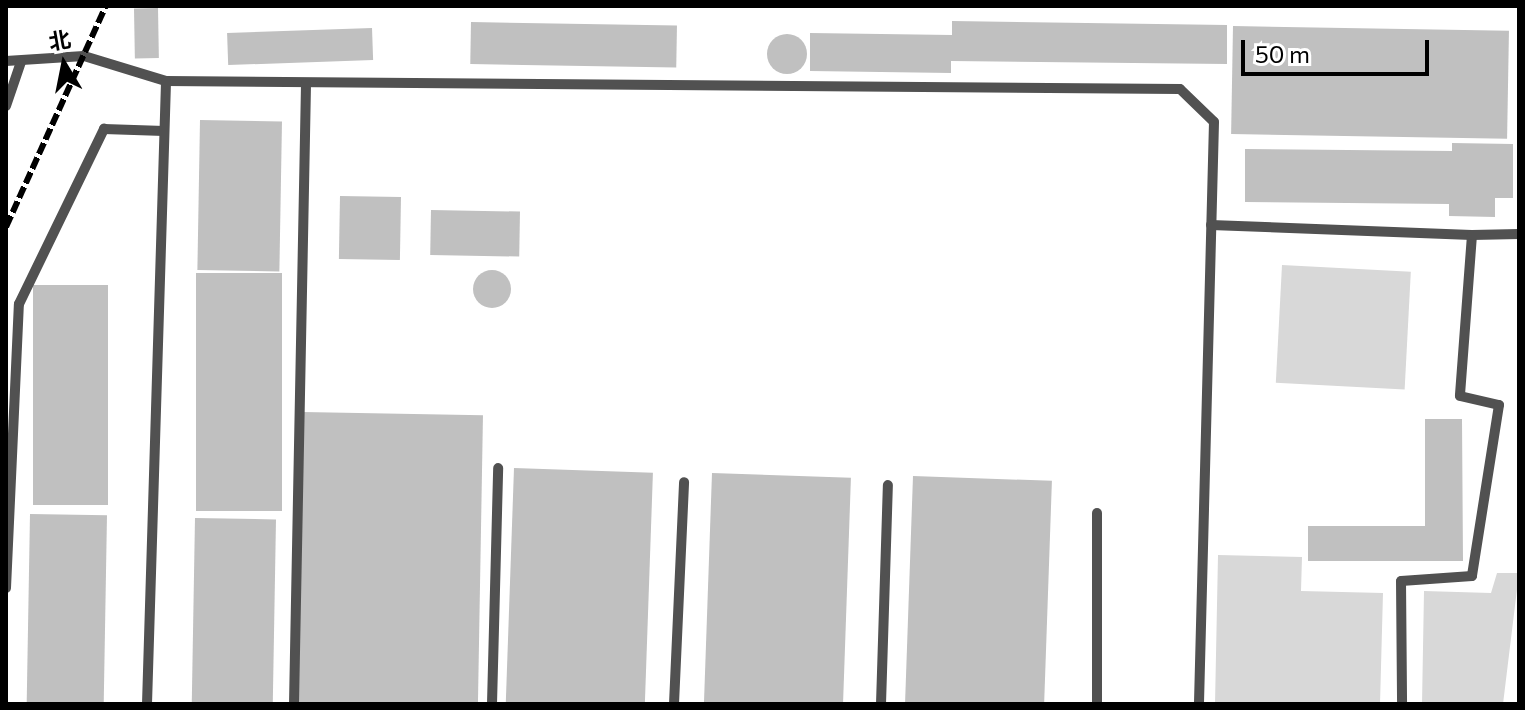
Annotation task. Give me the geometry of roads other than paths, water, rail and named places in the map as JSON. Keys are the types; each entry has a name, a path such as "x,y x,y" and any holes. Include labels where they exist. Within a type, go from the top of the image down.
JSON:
{"lane":[{"path":"6,61 84,56 166,81 1180,89 1214,122 1199,704"},
{"path":"6,106 21,62"},
{"path":"147,704 166,81"},
{"path":"294,704 306,83"},
{"path":"6,588 19,304 104,129 164,131"},
{"path":"1211,225 1519,234"},
{"path":"1402,704 1401,581 1472,576 1499,405 1460,396 1472,235"},
{"path":"492,704 498,468"},
{"path":"674,704 684,482"},
{"path":"881,704 888,485"},
{"path":"1097,513 1097,704"}],"railway":[{"path":"6,227 106,6"}]}
